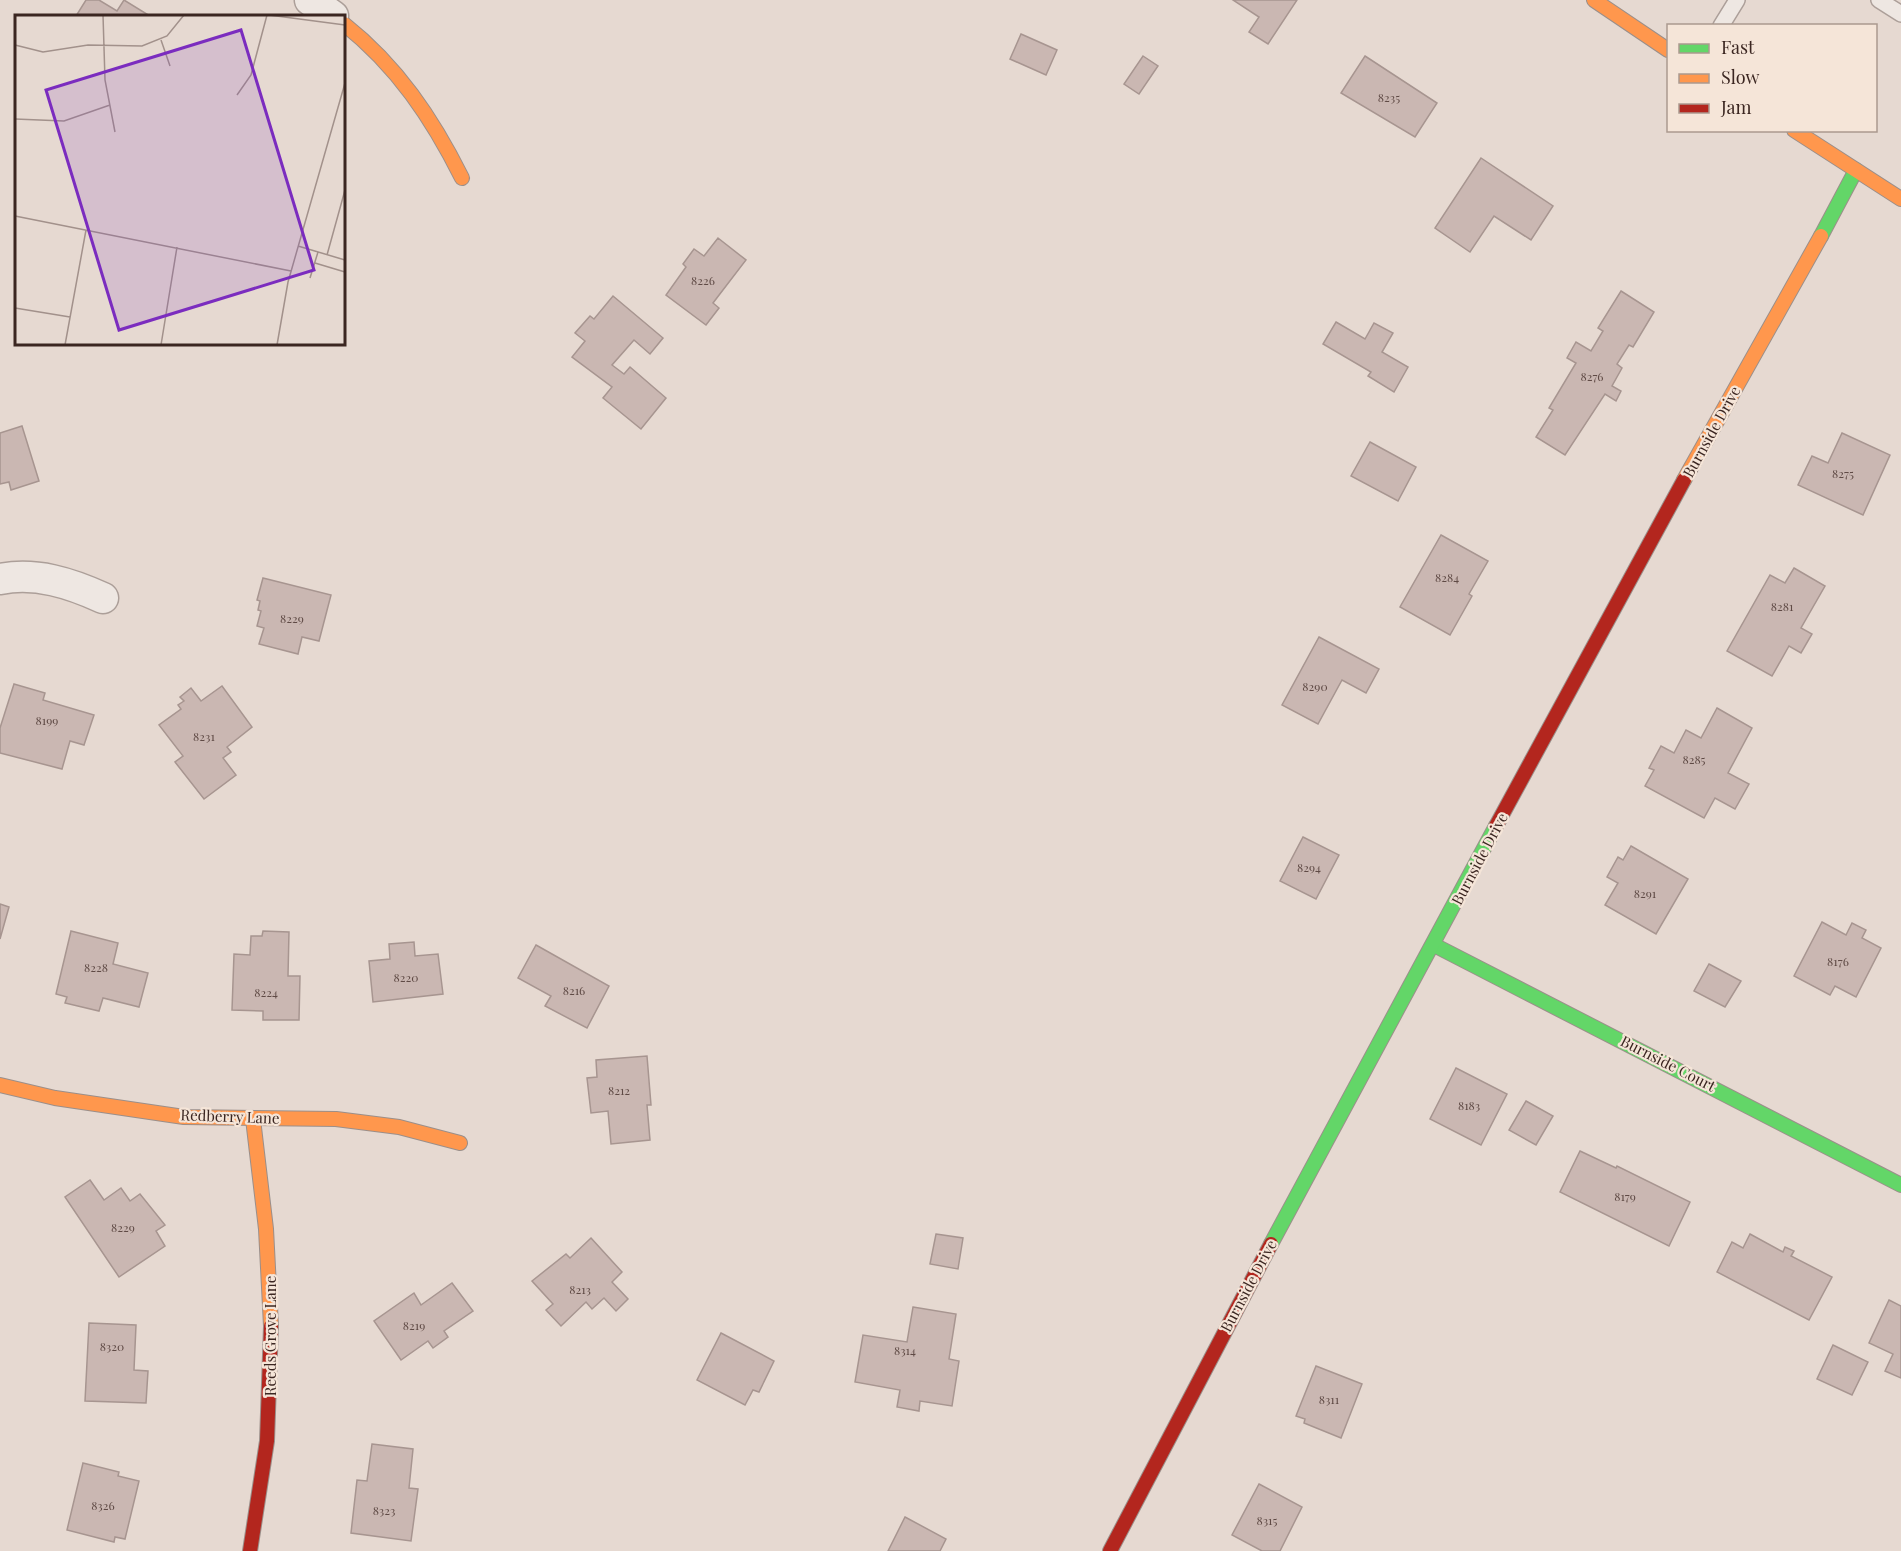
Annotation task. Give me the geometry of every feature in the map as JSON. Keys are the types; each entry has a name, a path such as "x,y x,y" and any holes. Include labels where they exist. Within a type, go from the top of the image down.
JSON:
{"street":[{"path":"310,0 332,15"},
{"path":"1593,0 1667,49"},
{"path":"345,25 384,58 410,87 442,136 462,178"},
{"path":"1797,132 1901,199"},
{"name":"Burnside Drive","path":"1110,1551 1200,1376 1652,537 1799,278 1856,170"},
{"path":"0,579 33,577 60,582 103,598"},
{"name":"Burnside Court","path":"1434,945 1901,1185"},
{"name":"Redberry Lane","path":"0,1085 55,1098 184,1117 336,1119 399,1127 460,1143"},
{"name":"Reeds Grove Lane","path":"250,1551 263,1487 270,1423 273,1314 267,1216 253,1119"}],"lane":[{"path":"1721,24 1737,0"},
{"path":"1880,0 1901,14"}],"building":[{"path":"86,0 99,0 117,11 124,0 148,15 77,15"},
{"path":"1233,0 1297,0 1268,44 1249,32 1259,17"},
{"path":"1021,34 1057,50 1046,75 1010,59"},
{"path":"1143,56 1158,66 1139,94 1124,84"},
{"path":"1365,56 1437,103 1415,137 1341,93"},
{"path":"1481,158 1553,206 1531,240 1494,216 1470,252 1435,228"},
{"path":"718,238 746,260 713,303 719,308 706,325 666,295 686,267 683,264 694,249 704,256"},
{"path":"1621,291 1654,312 1633,347 1629,345 1617,364 1622,368 1612,386 1621,391 1616,401 1605,394 1565,455 1536,437 1553,410 1549,408 1576,363 1567,358 1576,342 1591,351 1603,331 1598,328"},
{"path":"613,296 663,338 650,354 634,340 612,365 624,374 630,367 666,398 641,429 603,398 612,387 572,357 585,341 575,333 590,316 594,319"},
{"path":"1336,322 1365,339 1374,323 1393,333 1382,352 1408,367 1394,392 1368,376 1371,372 1323,344"},
{"path":"22,426 39,481 11,490 9,482 0,484 0,433"},
{"path":"1842,433 1890,455 1863,515 1798,485 1812,456 1828,463"},
{"path":"1370,442 1416,467 1398,501 1351,476"},
{"path":"1441,535 1488,561 1469,594 1472,596 1450,635 1400,607"},
{"path":"1794,568 1825,586 1801,628 1812,634 1801,653 1789,646 1772,676 1727,651 1770,575 1785,583"},
{"path":"263,578 331,595 319,641 302,637 298,654 259,644 264,628 257,626 261,611 258,610 260,601 257,600"},
{"path":"1319,637 1379,669 1366,693 1342,680 1318,724 1282,705"},
{"path":"14,684 45,693 43,700 94,715 84,745 70,741 62,769 0,753 0,728"},
{"path":"222,686 252,727 227,747 231,752 223,758 236,775 204,799 175,762 183,756 159,725 181,709 178,705 184,701 180,697 191,688 201,701"},
{"path":"1717,708 1752,728 1728,773 1749,784 1735,809 1715,798 1704,818 1645,786 1654,770 1649,768 1661,746 1674,753 1686,730 1701,738"},
{"path":"1303,837 1339,855 1316,899 1280,881"},
{"path":"1631,846 1688,879 1656,934 1605,905 1618,883 1607,877 1618,857 1623,860"},
{"path":"0,904 9,907 0,939"},
{"path":"1822,922 1846,935 1852,923 1866,930 1862,938 1881,948 1856,997 1835,986 1830,995 1794,976"},
{"path":"71,931 118,943 113,964 148,973 139,1007 103,998 99,1011 65,1003 67,997 56,994"},
{"path":"263,931 289,932 288,976 300,976 299,1020 263,1020 263,1011 232,1010 234,954 250,955 251,936 262,936"},
{"path":"414,942 415,956 438,954 443,994 373,1002 369,961 390,959 389,944"},
{"path":"536,945 609,986 587,1028 545,1006 551,996 518,978"},
{"path":"1709,964 1741,981 1725,1007 1694,991"},
{"path":"647,1056 651,1105 647,1105 650,1140 611,1144 608,1111 591,1113 587,1078 597,1077 596,1060"},
{"path":"1456,1068 1507,1094 1481,1145 1430,1119"},
{"path":"1526,1101 1553,1116 1536,1145 1509,1130"},
{"path":"1580,1151 1616,1168 1617,1166 1690,1202 1669,1246 1560,1192"},
{"path":"90,1180 104,1200 121,1188 130,1201 140,1194 165,1225 156,1231 165,1246 119,1277 65,1197"},
{"path":"936,1234 963,1238 958,1269 930,1264"},
{"path":"1750,1234 1783,1252 1785,1247 1794,1251 1791,1256 1832,1277 1809,1320 1717,1272 1732,1242 1743,1248"},
{"path":"591,1238 622,1272 612,1282 628,1299 616,1311 604,1298 592,1309 586,1302 561,1326 546,1310 553,1304 532,1281 566,1254 570,1258"},
{"path":"452,1283 473,1311 444,1331 448,1337 433,1348 428,1341 401,1360 374,1321 414,1293 421,1305"},
{"path":"1889,1300 1901,1306 1901,1378 1885,1371 1893,1354 1869,1343"},
{"path":"913,1307 956,1314 949,1359 959,1361 952,1406 920,1401 919,1411 897,1407 900,1390 855,1382 863,1335 907,1342"},
{"path":"89,1323 136,1325 134,1370 148,1371 146,1403 85,1401"},
{"path":"721,1333 774,1361 759,1392 753,1390 745,1405 697,1380"},
{"path":"1833,1345 1868,1362 1852,1395 1817,1379"},
{"path":"1316,1366 1362,1384 1341,1438 1304,1423 1305,1419 1296,1416"},
{"path":"372,1444 413,1449 409,1488 418,1489 411,1541 351,1533 357,1480 367,1481"},
{"path":"83,1463 119,1472 118,1476 139,1481 125,1539 115,1537 114,1542 67,1530"},
{"path":"1259,1484 1302,1507 1280,1551 1262,1551 1232,1535"},
{"path":"905,1517 946,1539 940,1551 888,1551"}],"traffic: fast":[{"path":"1821,236 1856,170"},
{"path":"1271,1244 1496,826"},
{"path":"1434,945 1901,1185"}],"traffic: slow":[{"path":"1594,0 1667,49"},
{"path":"345,25 381,57 412,94 462,178"},
{"path":"1797,132 1901,199"},
{"path":"1684,480 1821,236"},
{"path":"0,1085 55,1098 184,1117 336,1119 399,1127 460,1143"},
{"path":"253,1119 266,1229 271,1326"}],"traffic: jam":[{"path":"1496,826 1684,480"},
{"path":"1110,1551 1271,1244"},
{"path":"250,1551 267,1441 271,1326"}]}
